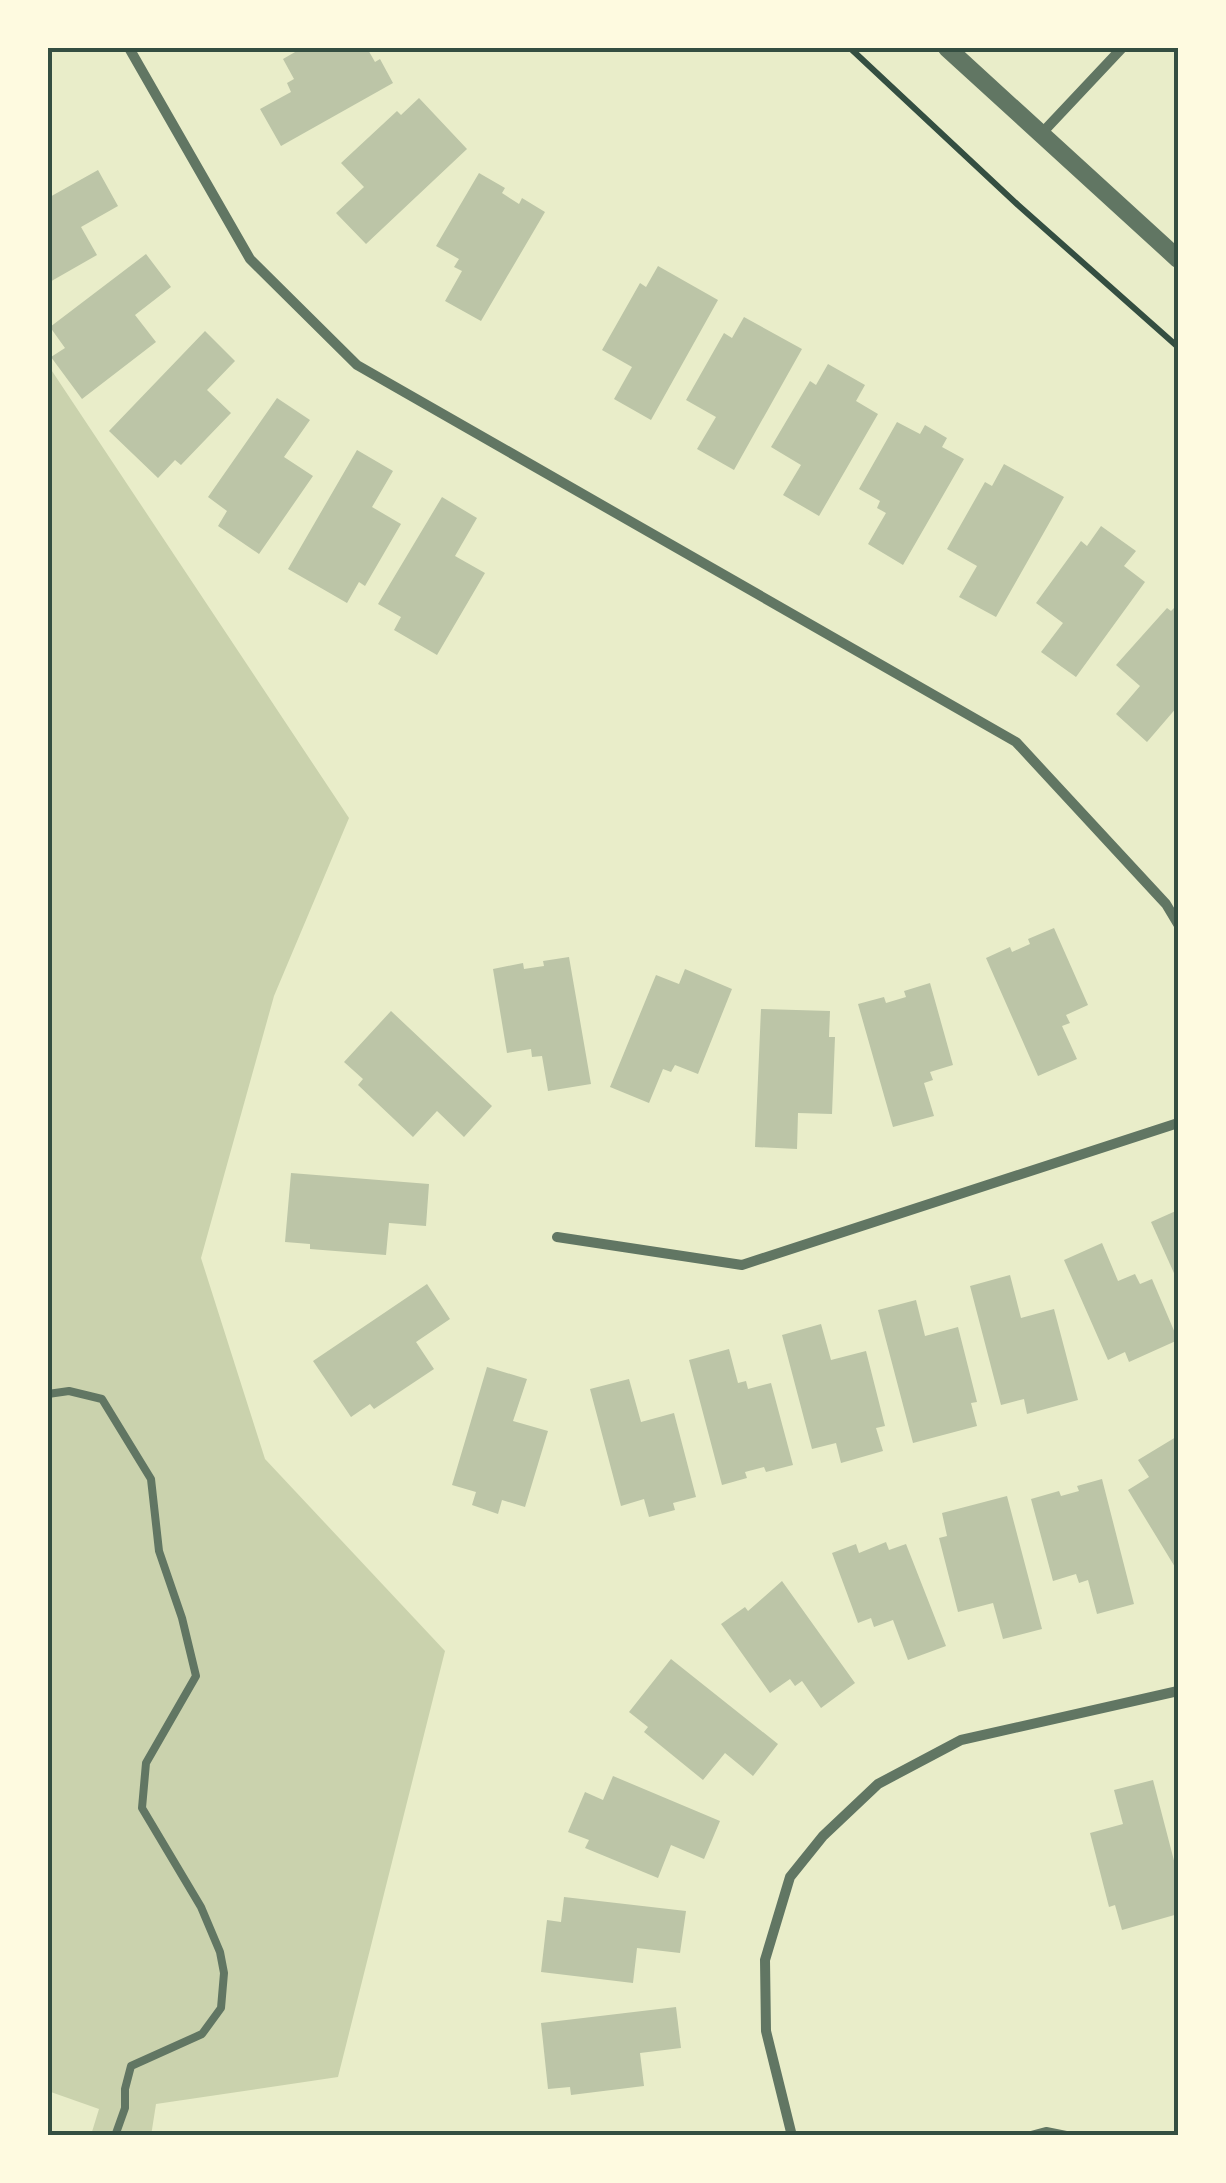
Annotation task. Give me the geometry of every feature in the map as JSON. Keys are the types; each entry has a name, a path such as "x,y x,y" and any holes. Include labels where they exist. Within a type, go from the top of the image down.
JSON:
{"street":[{"path":"129,48 250,259 357,365 1016,742 1166,904 1178,924"},
{"path":"947,48 1178,258"},
{"path":"1042,133 1122,48"},
{"path":"557,1236 742,1265 1178,1123"},
{"path":"792,2136 766,2031 765,1960 790,1877 823,1836 878,1784 961,1740 1178,1692"},
{"path":"1031,2136 1046,2132 1066,2136"}],"lane":[{"path":"48,1394 69,1391 102,1398 151,1479 159,1551 182,1618 196,1676 146,1762 142,1808 201,1907 220,1952 224,1973 221,2008 202,2034 131,2066 116,2136"}],"path":[{"path":"850,48 1178,347"}],"green space":[{"path":"48,365 349,818 274,996 201,1258 265,1459 445,1651 338,2077 156,2104 151,2136 91,2135 99,2109 48,2091"}],"building":[{"path":"302,48 367,48 375,62 380,59 393,83 281,146 260,109 291,92 287,83 294,79 283,59"},
{"path":"419,98 467,149 366,244 336,213 364,187 341,163 397,111 401,115"},
{"path":"98,170 118,206 81,227 97,255 48,283 48,198"},
{"path":"479,173 505,188 502,193 519,204 522,198 545,212 481,321 445,301 462,271 454,267 459,259 436,246"},
{"path":"146,254 171,287 135,315 156,342 82,399 51,357 65,348 50,327"},
{"path":"658,266 718,300 651,420 614,399 632,367 602,350 640,283 646,287"},
{"path":"744,317 802,349 734,470 697,449 716,417 686,400 724,333 732,338"},
{"path":"205,331 235,361 207,390 231,413 181,465 175,460 158,478 109,431"},
{"path":"828,364 865,385 856,401 878,414 819,516 783,495 801,465 771,447 810,381 816,385"},
{"path":"277,398 310,420 284,457 313,476 259,554 218,526 227,511 208,497"},
{"path":"897,422 920,434 925,425 947,438 942,447 964,459 903,565 868,544 886,513 877,508 880,501 859,489"},
{"path":"357,450 393,471 372,507 401,524 365,586 359,582 347,603 288,569"},
{"path":"1004,464 1064,497 996,617 959,597 977,566 947,549 985,482 992,486"},
{"path":"442,497 477,518 455,556 485,573 437,655 394,630 401,617 378,604"},
{"path":"1101,526 1136,551 1124,566 1145,582 1076,677 1041,652 1063,623 1036,603 1081,541 1087,546"},
{"path":"1178,604 1178,706 1147,742 1116,714 1140,686 1116,665 1167,608 1171,611"},
{"path":"1054,928 1088,1005 1066,1015 1070,1023 1062,1026 1077,1059 1038,1076 986,958 1010,947 1012,952 1030,944 1028,939"},
{"path":"569,957 591,1084 548,1091 542,1056 532,1057 531,1049 507,1053 493,969 523,963 524,969 544,966 543,961"},
{"path":"685,969 732,989 698,1074 675,1065 671,1072 663,1069 649,1103 610,1087 656,975 679,984"},
{"path":"930,983 953,1065 930,1072 933,1080 924,1083 934,1116 893,1127 858,1004 884,997 886,1003 906,997 904,991"},
{"path":"761,1009 830,1011 829,1037 835,1037 832,1114 798,1113 797,1149 755,1147"},
{"path":"391,1011 492,1106 464,1137 437,1111 413,1137 358,1085 363,1079 344,1062"},
{"path":"291,1173 429,1184 426,1226 389,1223 386,1255 310,1249 310,1244 285,1242"},
{"path":"1178,1210 1178,1282 1151,1222"},
{"path":"1102,1243 1118,1281 1135,1274 1140,1284 1152,1279 1178,1340 1129,1362 1125,1352 1108,1360 1064,1260"},
{"path":"1010,1275 1021,1318 1054,1309 1078,1400 1027,1414 1024,1399 1001,1405 970,1286"},
{"path":"427,1284 450,1319 416,1342 434,1369 374,1409 370,1404 351,1417 313,1361"},
{"path":"916,1300 925,1336 958,1327 977,1402 971,1403 977,1426 913,1443 878,1310"},
{"path":"821,1324 831,1360 866,1351 885,1426 876,1428 883,1451 841,1463 836,1443 812,1449 782,1335"},
{"path":"729,1349 738,1383 746,1381 748,1389 771,1383 793,1465 766,1472 764,1467 745,1472 747,1478 722,1485 689,1360"},
{"path":"487,1367 527,1379 513,1421 548,1431 525,1507 502,1500 498,1514 472,1505 476,1492 452,1485"},
{"path":"629,1379 641,1422 674,1413 696,1497 673,1503 675,1510 649,1517 644,1499 621,1506 590,1389"},
{"path":"1176,1437 1178,1572 1128,1490 1149,1477 1138,1460"},
{"path":"1102,1479 1134,1604 1097,1614 1088,1580 1079,1583 1076,1574 1053,1581 1031,1499 1059,1491 1061,1496 1079,1491 1077,1486"},
{"path":"1007,1496 1042,1629 1003,1639 993,1603 958,1612 939,1538 947,1536 942,1513"},
{"path":"886,1542 889,1550 906,1544 946,1646 908,1660 893,1620 874,1627 871,1618 858,1623 832,1553 856,1544 859,1553"},
{"path":"782,1581 855,1683 821,1708 802,1681 795,1686 790,1679 770,1693 721,1624 745,1607 748,1611"},
{"path":"671,1659 778,1744 753,1776 725,1753 703,1780 644,1732 648,1727 629,1712"},
{"path":"613,1776 720,1821 704,1859 671,1845 658,1878 585,1848 589,1840 568,1832 585,1792 603,1800"},
{"path":"1153,1780 1178,1876 1178,1914 1122,1930 1115,1905 1109,1907 1090,1833 1123,1824 1114,1790"},
{"path":"564,1897 686,1911 680,1953 637,1948 633,1983 541,1972 547,1920 561,1922"},
{"path":"676,2007 681,2048 640,2053 644,2086 571,2095 570,2087 548,2089 541,2023"}]}
